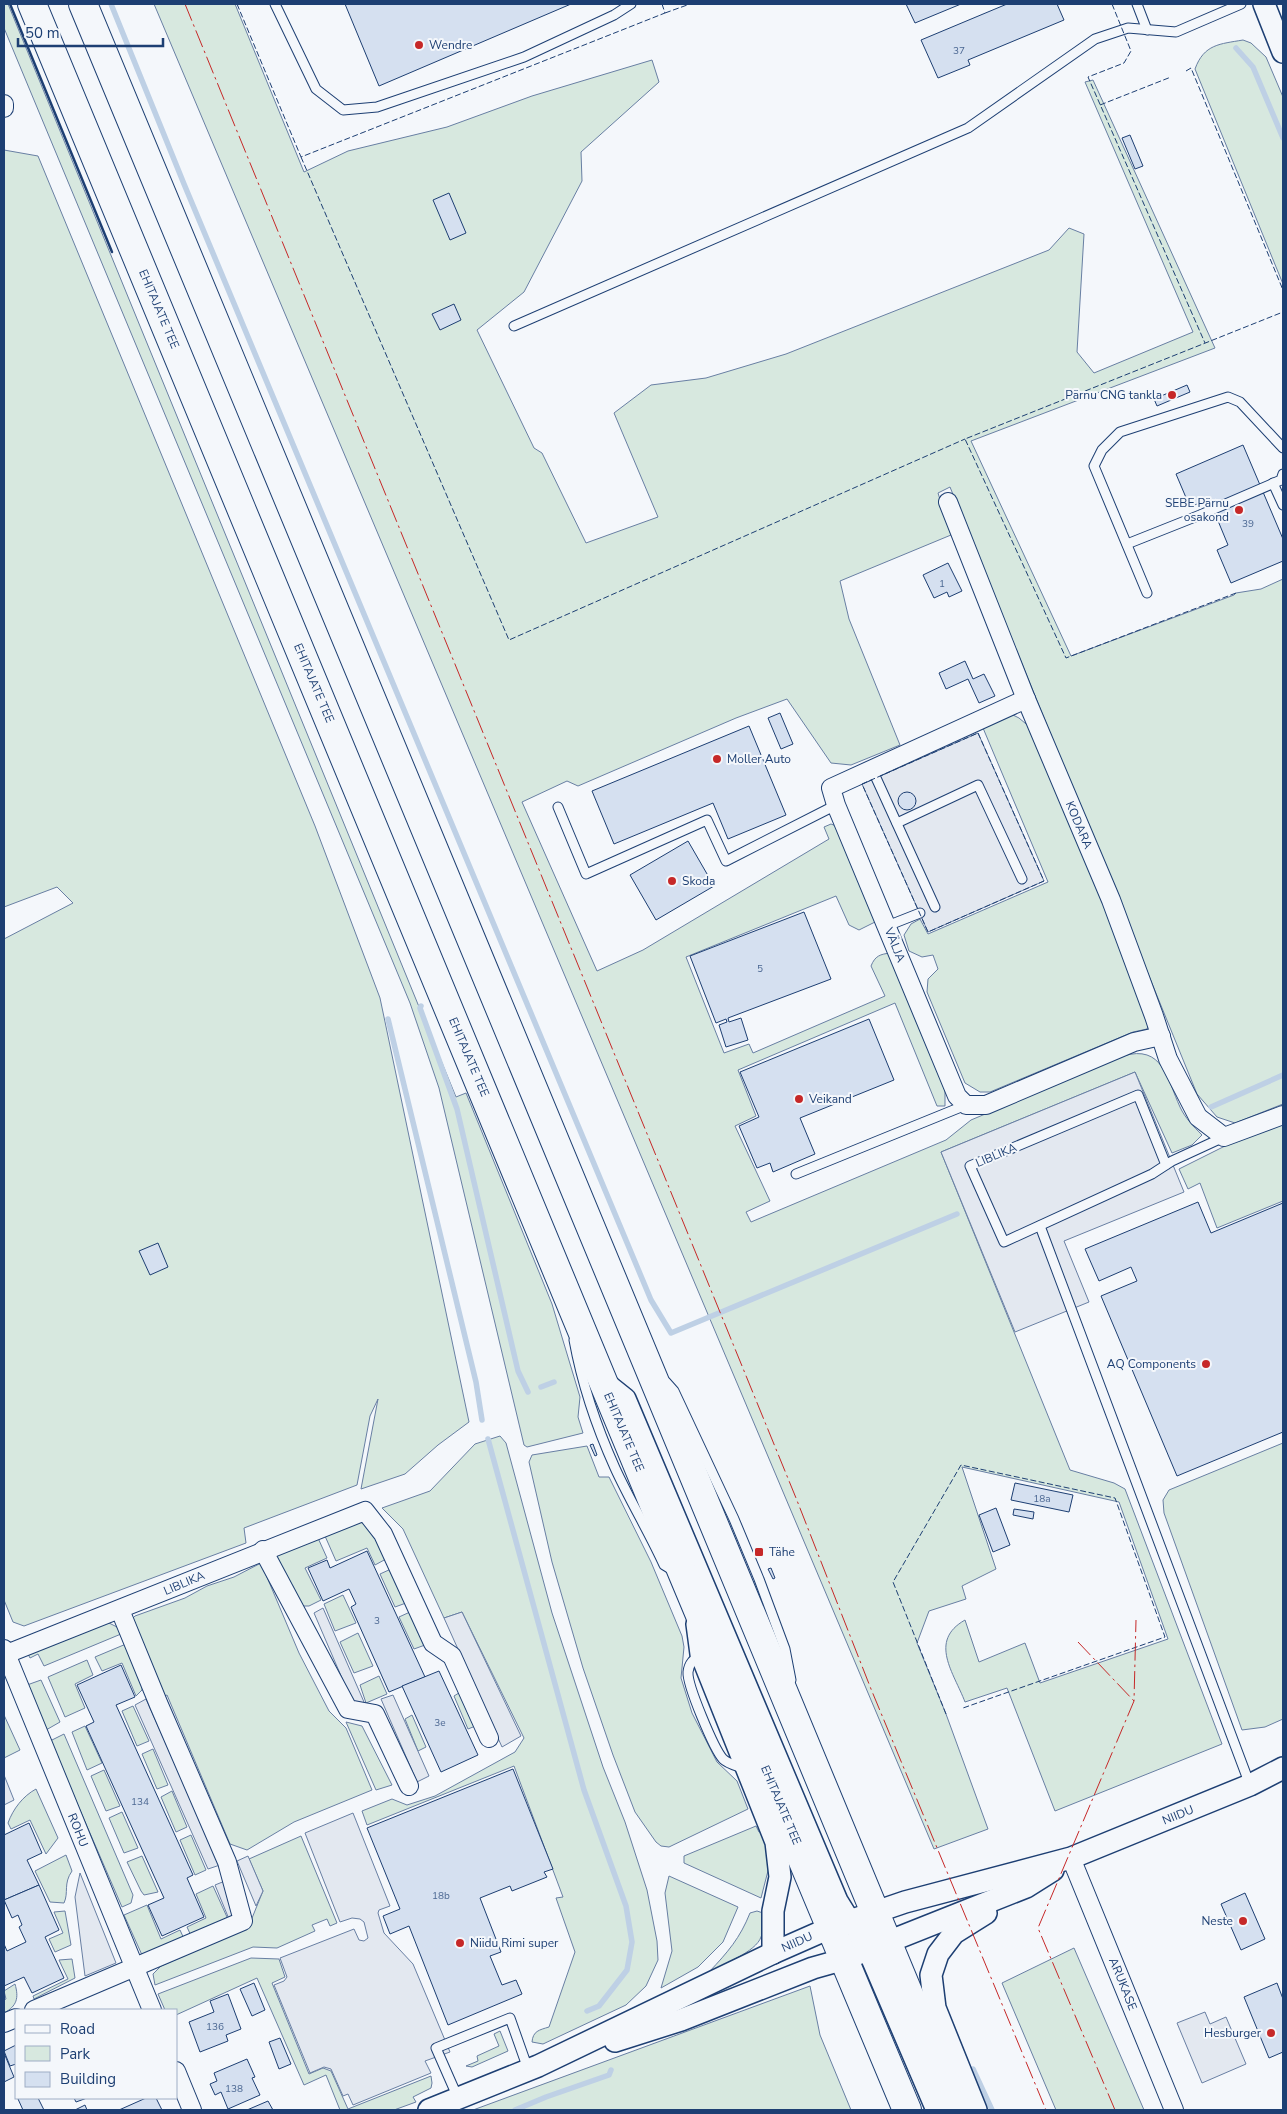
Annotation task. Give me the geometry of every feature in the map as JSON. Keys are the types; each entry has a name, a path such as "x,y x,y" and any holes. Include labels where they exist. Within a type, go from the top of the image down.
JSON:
{"highway":[{"name":"EHITAJATE TEE","path":"32,4 689,1590 849,1922 869,1949 957,2110"},
{"name":"EHITAJATE TEE","path":"83,4 800,1734 849,1922 869,1949 908,2110"}],"street":[{"path":"1264,4 1283,52"},
{"name":"KODARA","path":"948,502 1026,699 1111,900 1168,1059 1198,1118 1224,1137"},
{"path":"836,805 832,788 1026,699"},
{"name":"VÄLJA","path":"836,805 957,1096 966,1105"},
{"path":"966,1105 986,1105 1134,1042 1160,1036"},
{"name":"LIBLIKA","path":"1224,1137 1283,1115"},
{"path":"602,1380 625,1399 837,1901 849,1922"},
{"name":"LIBLIKA","path":"4,1653 120,1610 263,1550 365,1511 383,1534 433,1643 452,1656 489,1738"},
{"path":"263,1550 348,1708 375,1714 409,1786"},
{"path":"689,1590 701,1654 776,1842 780,1877 773,1911 773,1953"},
{"path":"36,2009 243,1921 227,1862 120,1610"},
{"name":"ROHU","path":"4,1653 152,2009"},
{"name":"NIIDU","path":"429,2110 533,2068 773,1953 849,1922 905,1902 1071,1858 1250,1785 1283,1768"},
{"name":"NIIDU","path":"533,2068 681,2020 813,1968 869,1949 1026,1887 1071,1858"},
{"name":"ARUKASE","path":"1071,1858 1174,2110"},
{"path":"976,2110 935,2008 931,1975 938,1954 954,1933 1026,1887"},
{"path":"869,1949 937,2110"},
{"path":"178,2076 192,2110"}],"lane":[{"path":"274,4 316,89 343,110 378,106 524,57 614,15 631,4"},
{"path":"1137,4 1147,30"},
{"path":"514,326 968,128 1095,38 1128,28 1176,32 1241,4"},
{"path":"1147,593 1094,466 1102,450 1120,432 1228,397 1240,402 1283,448"},
{"path":"1127,544 1281,480 1283,474"},
{"path":"1273,483 1283,506"},
{"path":"872,769 935,907"},
{"path":"897,823 978,785 1022,879"},
{"path":"558,807 586,874 707,820 726,861 836,805"},
{"path":"887,926 920,913"},
{"name":"LIBLIKA","path":"1166,1165 1138,1095 970,1166 1004,1242 1152,1174 1166,1165 1224,1137"},
{"path":"796,1174 966,1105"},
{"path":"1040,1226 1250,1785"},
{"path":"564,1288 577,1359 597,1424 616,1469 664,1565 689,1590"},
{"path":"458,2098 436,2048 449,2042 510,2018 533,2068"}],"green space":[{"path":"4,4 8,4 456,1097 466,1093 552,1304 580,1397 578,1417 583,1433 527,1447 524,1445 439,1088 410,1003 4,28"},
{"path":"154,4 235,4 304,172 348,151 447,127 532,96 652,60 659,82 581,152 582,181 524,292 477,330 534,448 542,453 586,543 658,517 614,413 651,385 706,378 786,354 1049,250 1069,228 1084,234 1077,352 1094,373 1193,332 1085,82 1093,80 1215,348 971,441 1071,656 1236,593 1261,589 1283,579 1283,1104 1235,1123 1217,1117 1197,1094 950,487 938,493 951,535 840,581 849,619 900,745 851,765 831,763 787,699 736,718 578,786 567,781 522,802 597,971 643,950 829,839 824,827 831,824 836,826 843,838 875,922 859,930 849,925 836,896 686,957 724,1053 749,1044 753,1053 885,996 871,966 878,956 891,953 945,1091 945,1106 937,1106 895,1003 738,1070 756,1116 735,1126 770,1201 746,1212 751,1222 946,1140 971,1120 1123,1056 1147,1055 1155,1059 1162,1067 1182,1111 1202,1135 1192,1145 1172,1153 1135,1072 941,1152 1070,1470 1114,1483 1125,1489 1222,1744 1055,1811 1007,1688 965,1702 947,1658 948,1638 954,1628 965,1620 979,1662 1025,1643 1040,1683 1168,1639 1119,1502 962,1467 996,1569 962,1586 966,1599 929,1611 917,1643 946,1714 988,1829 934,1849"},
{"path":"1243,40 1251,43 1266,57 1283,97 1283,284 1195,69 1203,54 1208,50 1220,44"},
{"path":"4,150 38,156 315,826 380,998 469,1422 438,1445 405,1474 361,1489 378,1399 370,1416 357,1485 244,1528 246,1543 24,1626 13,1622 4,1600 4,939 73,903 57,887 4,907"},
{"path":"1011,714 1032,729 1151,1020 1147,1029 1133,1032 990,1092 980,1092 965,1083 927,992 928,979 938,969 933,955 922,957 909,951 904,935 911,924 920,919 928,934 1048,882 983,728"},
{"path":"1283,1124 1283,1201 1217,1228 1200,1183 1188,1189 1179,1169 1227,1145"},
{"path":"500,1436 506,1443 552,1613 603,1767 625,1822 647,1890 657,1941 658,1960 646,1986 626,2005 543,2044 532,2042 534,2035 542,2029 549,2027 575,1952 556,1898 563,1897 514,1766 367,1825 362,1811 392,1799 407,1805 435,1796 515,1752 524,1738 462,1612 444,1618 403,1529 382,1508 430,1491 475,1444"},
{"path":"1283,1443 1283,1719 1265,1727 1242,1730 1164,1513 1163,1500 1169,1490"},
{"path":"587,1446 599,1477 609,1477 651,1562 682,1636 684,1647 681,1678 692,1713 717,1762 737,1781 748,1809 669,1847 661,1846 656,1842 635,1812 613,1755 583,1668 552,1562 529,1462 532,1455"},
{"path":"359,1521 368,1524 386,1559 375,1565 367,1548 336,1561 325,1536"},
{"path":"318,1538 327,1558 305,1568 321,1600 309,1606 301,1606 277,1562 276,1556"},
{"path":"261,1563 299,1653 329,1711 346,1728 372,1790 294,1822 247,1850 230,1844 167,1695 162,1697 131,1620 135,1616 185,1598 207,1586 234,1577"},
{"path":"391,1569 406,1603 395,1607 380,1574"},
{"path":"343,1595 356,1623 335,1631 324,1604"},
{"path":"410,1612 425,1645 414,1649 399,1617"},
{"path":"107,1622 117,1627 121,1634 44,1666 38,1654 30,1658 28,1654"},
{"path":"358,1633 373,1666 354,1673 340,1642"},
{"path":"126,1644 143,1683 142,1690 136,1696 122,1663 102,1671 95,1657"},
{"path":"87,1660 93,1675 75,1684 85,1708 65,1717 48,1677"},
{"path":"379,1676 387,1694 366,1703 360,1685"},
{"path":"41,1680 60,1722 46,1730 27,1685"},
{"path":"462,1691 478,1725 468,1729 454,1696"},
{"path":"133,1706 149,1741 137,1746 122,1711"},
{"path":"4,1715 20,1750 4,1758"},
{"path":"412,1715 426,1747 418,1751 405,1719"},
{"path":"346,1722 362,1726 392,1785 376,1790"},
{"path":"85,1726 102,1763 87,1770 72,1732"},
{"path":"64,1734 133,1895 131,1903 122,1907 50,1741"},
{"path":"153,1749 168,1785 157,1789 142,1754"},
{"path":"104,1770 120,1806 106,1811 91,1776"},
{"path":"36,1789 58,1838 46,1854 30,1820 11,1829 8,1823 19,1803"},
{"path":"172,1791 187,1827 176,1832 161,1797"},
{"path":"122,1812 138,1848 124,1853 109,1818"},
{"path":"756,1826 759,1832 763,1831 770,1863 761,1898 684,1863 684,1856"},
{"path":"191,1835 206,1870 195,1875 180,1840"},
{"path":"301,1836 337,1923 330,1926 327,1919 312,1925 315,1931 277,1948 253,1947 155,1985 153,1974 161,1966 248,1928 263,1891 249,1859"},
{"path":"66,1855 72,1871 68,1880 64,1903 50,1902 35,1871"},
{"path":"142,1856 158,1892 144,1895 127,1862"},
{"path":"669,1876 738,1907 723,1942 698,1967 661,1988 672,1951 665,1893"},
{"path":"213,1886 227,1917 226,1920 192,1938 187,1927 206,1918 196,1894"},
{"path":"147,1905 161,1939 180,1930 185,1941 142,1955 124,1915"},
{"path":"65,1911 71,1945 55,1952 49,1939 63,1933 54,1912"},
{"path":"757,1911 763,1913 763,1931 758,1942 746,1953 709,1972 733,1944 750,1913"},
{"path":"1074,1948 1144,2110 1056,2110 1002,1983"},
{"path":"251,1958 279,1959 285,1977 272,1983 309,2074 323,2068 331,2071 348,2109 431,2076 431,2088 413,2097 416,2102 394,2110 340,2110 326,2075 304,2085 257,1978 178,2014 178,2009 165,2009 158,1994"},
{"path":"72,1959 75,1978 34,1999 33,1996 68,1979 59,1960"},
{"path":"15,1984 16,2001 4,2013 4,2000 6,1999 4,1991"},
{"path":"810,1986 820,2035 851,2110 473,2110"},
{"path":"500,2031 508,2051 472,2067 466,2066 478,2061 477,2056 499,2046 494,2034"}],"shaded area":[{"path":"978,733 1044,881 928,932 862,784"},
{"path":"1135,1072 1184,1192 1064,1241 1089,1302 1015,1332 941,1152"},
{"path":"323,1608 364,1702 354,1706 314,1613"},
{"path":"462,1612 521,1736 502,1747 444,1618"},
{"path":"393,1695 429,1776 417,1782 381,1699"},
{"path":"146,1699 220,1865 208,1869 135,1705"},
{"path":"4,1775 14,1800 4,1805"},
{"path":"353,1813 390,1906 379,1910 378,1913 384,1933 413,1964 450,2052 425,2061 431,2073 353,2105 348,2094 343,2096 331,2069 324,2067 310,2073 274,1985 284,1981 287,1977 280,1958 354,1929 359,1940 364,1941 368,1938 364,1922 360,1919 352,1918 340,1922 305,1833"},
{"path":"248,1856 263,1891 256,1906 237,1861"},
{"path":"80,1873 116,1963 85,1976 75,1897"},
{"path":"225,1881 239,1915 229,1919 215,1885"},
{"path":"1205,2012 1210,2024 1226,2017 1246,2064 1202,2083 1177,2023"}],"building":[{"name":"Wendre","path":"345,4 571,4 379,86"},
{"path":"906,4 961,4 915,23"},
{"path":"1007,4 1057,4 1064,20 968,60 970,65 938,78 921,40"},
{"path":"1130,135 1143,166 1135,169 1122,138"},
{"path":"449,193 466,233 450,240 433,200"},
{"path":"454,304 461,320 440,330 432,314"},
{"name":"Pärnu CNG tankla","path":"1187,385 1190,392 1157,406 1154,399"},
{"path":"1243,445 1283,539 1283,561 1231,583 1217,550 1228,545 1209,499 1190,507 1176,474"},
{"path":"948,563 962,591 949,597 947,592 934,598 923,575"},
{"path":"965,661 973,679 984,674 995,696 979,703 968,679 946,689 939,673"},
{"path":"780,713 793,744 781,749 768,718"},
{"name":"Moller Auto","path":"749,726 786,815 728,839 713,803 614,844 592,791"},
{"path":"907,792 913,795 916,801 913,807 907,810 901,807 898,801 901,795"},
{"name":"Skoda","path":"688,841 714,886 656,920 630,875"},
{"path":"804,912 831,979 728,1018 729,1022 741,1018 748,1040 726,1047 719,1025 727,1022 726,1019 716,1023 690,956"},
{"name":"Veikand","path":"869,1019 894,1080 800,1118 815,1154 773,1172 770,1163 757,1168 739,1126 759,1117 740,1072"},
{"name":"AQ Components","path":"1198,1202 1211,1233 1283,1203 1283,1432 1177,1476 1101,1296 1137,1281 1131,1267 1099,1281 1085,1249"},
{"path":"158,1243 168,1267 150,1275 139,1251"},
{"path":"593,1444 597,1455 595,1456 590,1445"},
{"path":"1015,1483 1073,1495 1069,1512 1011,1500"},
{"path":"996,1508 1010,1545 993,1552 979,1515"},
{"path":"1014,1509 1034,1512 1033,1519 1013,1515"},
{"path":"367,1551 425,1677 389,1692 351,1607 356,1604 349,1589 323,1601 308,1568 327,1560 330,1568"},
{"path":"771,1568 775,1578 773,1579 768,1569"},
{"path":"121,1665 135,1697 116,1705 193,1875 187,1878 204,1917 162,1936 148,1905 164,1898 86,1726 94,1722 77,1685"},
{"path":"439,1671 478,1755 441,1772 402,1686"},
{"path":"513,1769 553,1869 544,1872 547,1877 512,1891 510,1886 480,1898 501,1952 490,1956 502,1985 516,1980 522,1994 448,2025 409,1926 390,1934 383,1916 400,1909 367,1828"},
{"path":"29,1823 42,1853 27,1860 39,1885 4,1900 4,1835"},
{"path":"39,1885 59,1930 45,1937 64,1978 32,1993 24,1977 4,1986 4,1944 7,1951 26,1942 19,1927 22,1925 18,1915 12,1918 4,1900"},
{"name":"Neste","path":"1245,1893 1265,1939 1241,1950 1221,1904"},
{"path":"254,1983 265,2010 252,2016 240,1989"},
{"name":"Hesburger","path":"1277,1983 1283,1999 1283,2052 1269,2058 1244,1997"},
{"path":"228,1994 241,2029 226,2035 228,2041 200,2052 189,2022 214,2012 210,2001"},
{"path":"280,2038 291,2064 279,2069 269,2042"},
{"path":"15,2046 15,2064 10,2066 4,2051"},
{"path":"4,2053 14,2077 4,2082"},
{"path":"247,2059 255,2077 252,2078 260,2095 228,2109 221,2092 215,2095 210,2084 217,2081 214,2073"},
{"path":"18,2099 38,2099 44,2110 23,2110"},
{"path":"144,2099 156,2099 162,2110 119,2110"},
{"path":"268,2101 273,2110 247,2110"},
{"path":"85,2105 87,2110 75,2110"}],"waterway":[{"path":"111,4 184,184 651,1300 671,1333 957,1214"},
{"path":"1236,48 1253,67 1283,138"},
{"path":"421,1006 420,1008 457,1109 518,1371 528,1392"},
{"path":"388,1019 476,1382 482,1420"},
{"path":"1211,1107 1283,1075"},
{"path":"541,1387 554,1382"},
{"path":"488,1439 584,1790 626,1906 632,1942 627,1970 599,2006 587,2011"},
{"path":"973,2069 992,2110"},
{"path":"515,2110 609,2075 611,2070"}],"fence":[{"path":"237,4 301,157 665,13 662,4"},
{"path":"665,13 690,4"},
{"path":"1112,4 1131,51 1124,63 1088,77 1205,343"},
{"path":"1186,71 1191,68 1283,290"},
{"path":"1100,105 1171,77"},
{"path":"301,157 509,640 965,439"},
{"path":"1236,593 1066,658 965,439 1283,312"},
{"path":"978,733 1044,881 928,932 862,784 978,733"},
{"path":"946,1714 893,1582 961,1465 1115,1498 1165,1637 963,1708"}],"wall":[{"path":"10,4 112,252"}],"power":[{"path":"185,4 796,1498 871,1689 1046,2110"},
{"path":"1115,2110 1038,1928 1134,1701 1136,1620"},
{"path":"1078,1642 1134,1701"}],"place":[{"name":"Wendre","path":"419,45"},
{"name":"Pärnu CNG tankla","path":"1172,395"},
{"name":"SEBE Pärnu osakond","path":"1239,510"},
{"name":"Moller Auto","path":"717,759"},
{"name":"Skoda","path":"672,881"},
{"name":"Veikand","path":"799,1099"},
{"name":"AQ Components","path":"1206,1364"},
{"name":"Tähe","path":"759,1552"},
{"name":"Neste","path":"1243,1921"},
{"name":"Niidu Rimi super","path":"460,1943"},
{"name":"Hesburger","path":"1271,2033"}]}
